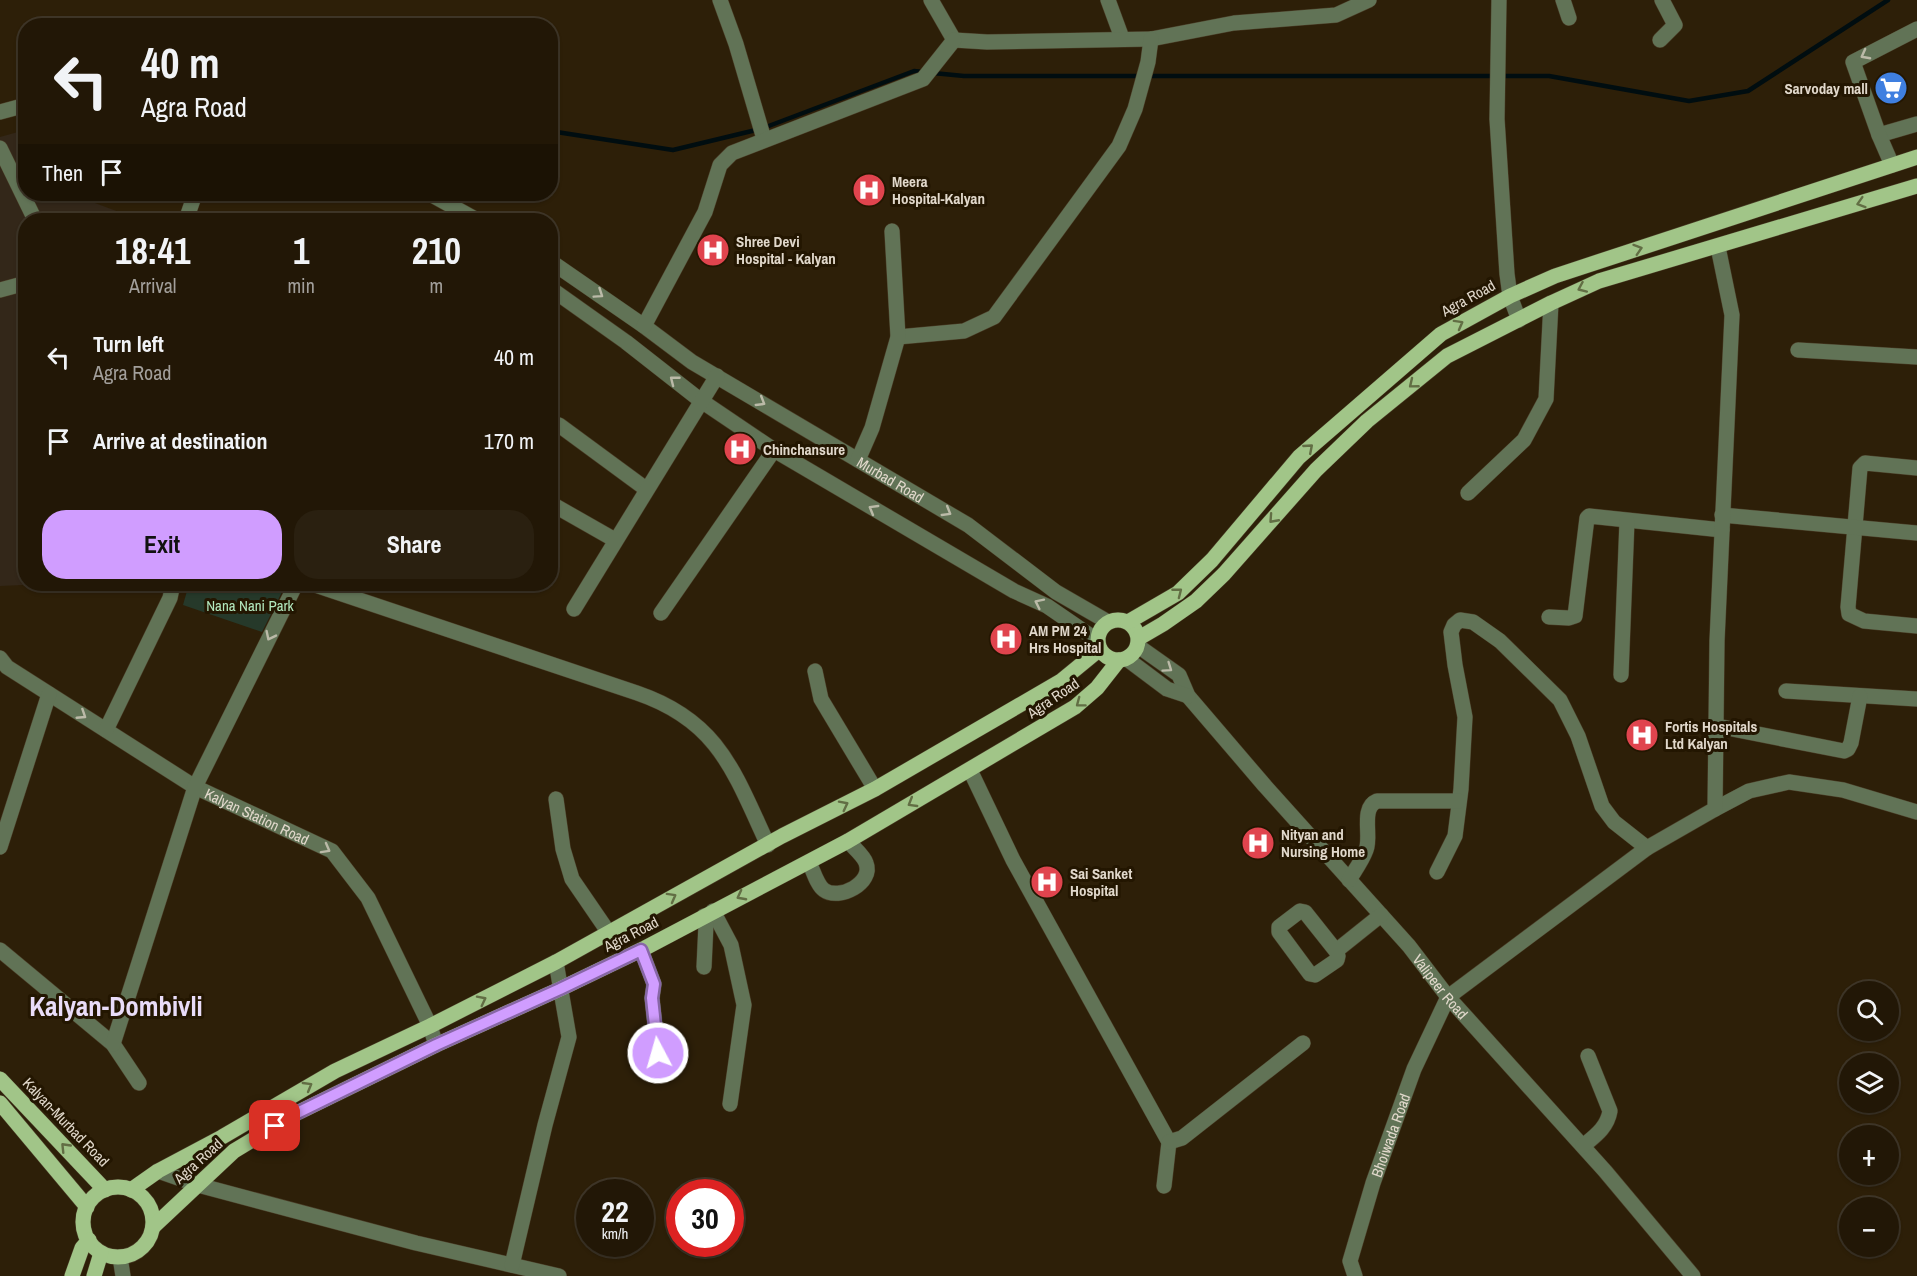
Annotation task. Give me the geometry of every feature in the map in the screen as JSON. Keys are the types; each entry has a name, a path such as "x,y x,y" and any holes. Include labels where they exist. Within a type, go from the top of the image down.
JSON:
{"main road":[{"name":"Agra Road","path":"1128,622 1178,593 1212,560 1299,457 1441,334 1510,296 1555,276 1917,157"},
{"name":"Agra Road","path":"153,1227 234,1151 295,1114 436,1045 641,950 848,842 1075,707 1097,688 1123,659 1134,654 1138,642 1196,602 1224,574 1316,470 1367,421 1447,356 1599,281 1917,186"},
{"path":"1108,622 1114,620 1128,622 1134,627 1138,642"},
{"name":"Agra Road","path":"131,1190 158,1171 222,1137 335,1071 556,963 768,845 875,789 1060,681 1099,645 1099,634 1108,622"},
{"path":"1099,645 1111,659 1123,659"},
{"path":"376,1051 384,1071"},
{"name":"Kalyan-Murbad Road","path":"0,1079 105,1190"},
{"path":"0,1103 87,1207"},
{"path":"222,1137 234,1151"},
{"path":"114,1188 131,1190 139,1194 150,1208 153,1227 145,1244 138,1251 120,1257 102,1252 88,1240 83,1224 87,1207 98,1194 105,1190 114,1188"},
{"path":"72,1276 82,1248 88,1240"},
{"path":"94,1276 102,1252"}],"street":[{"path":"720,0 736,44 764,140"},
{"path":"931,0 954,40"},
{"path":"954,40 987,42 1151,39 1234,23 1336,15 1369,0"},
{"path":"1499,0 1497,118 1507,274 1510,296 1519,320"},
{"path":"1563,0 1569,18"},
{"path":"1660,40 1675,25 1662,0"},
{"path":"1111,2 1122,38"},
{"path":"1892,165 1853,62 1917,29"},
{"path":"898,337 964,331 994,317 1119,146 1135,109 1148,62 1151,39"},
{"path":"644,326 705,212 720,165 732,153 923,79 954,40"},
{"path":"0,112 18,107"},
{"path":"1880,135 1917,124"},
{"path":"0,147 18,185"},
{"path":"443,201 464,213"},
{"path":"858,460 872,428 898,337 892,231"},
{"path":"1715,809 1717,641 1732,315 1718,247"},
{"name":"Murbad Road","path":"558,267 692,362 968,525 1056,592 1108,622"},
{"path":"0,290 18,286"},
{"path":"558,294 627,342 700,400 774,450 1014,591 1047,606 1099,645"},
{"path":"1468,493 1524,440 1546,399 1551,303"},
{"path":"1798,350 1917,357"},
{"path":"574,609 700,400 717,376"},
{"path":"558,425 646,489"},
{"path":"660,613 774,450"},
{"path":"1917,468 1865,463 1860,468 1848,607 1849,614 1864,621 1917,626"},
{"path":"558,508 615,540"},
{"path":"1549,617 1575,616 1588,517 1627,521 1854,527 1917,532"},
{"path":"1621,675 1627,521"},
{"path":"106,730 172,591"},
{"path":"112,1044 195,787 293,591"},
{"path":"333,591 670,706 698,726 722,752 732,767 768,845"},
{"path":"1437,872 1455,836 1459,801 1465,717 1451,632 1460,620 1473,622 1500,641 1560,700 1578,736 1602,806 1614,822 1647,848"},
{"name":"Valipeer Road","path":"1138,642 1179,675 1188,696 1265,786 1409,946 1448,997 1583,1146 1693,1276"},
{"name":"Kalyan Station Road","path":"0,658 7,667 195,787 332,851 368,898 430,1026 436,1045"},
{"name":"Valipeer Road","path":"1123,659 1167,689 1188,696"},
{"path":"815,672 821,699 875,789"},
{"path":"1786,691 1917,699"},
{"path":"0,847 49,694"},
{"path":"1717,726 1844,751 1851,743 1860,696"},
{"path":"970,770 1013,860 1169,1142 1164,1186"},
{"path":"1448,997 1647,848 1749,792 1789,782 1843,790 1917,812"},
{"path":"556,799 563,849 572,879 609,933"},
{"path":"1349,880 1367,849 1369,808 1372,803 1459,801"},
{"path":"809,862 822,890 832,894 849,892 867,874 866,863 848,842"},
{"path":"704,967 706,924 709,914"},
{"path":"709,914 731,945 744,1005 730,1104"},
{"path":"1336,951 1381,915"},
{"path":"0,950 112,1044 139,1083"},
{"path":"641,950 654,984 652,998 660,1071"},
{"path":"512,1265 545,1125 569,1037 556,963"},
{"name":"Bhoiwada Road","path":"1355,1276 1350,1261 1372,1183 1414,1069 1448,997"},
{"path":"1169,1142 1182,1138 1303,1043"},
{"path":"1583,1146 1602,1130 1609,1119 1610,1111 1588,1056"},
{"path":"158,1171 198,1185 416,1242 559,1276"},
{"path":"120,1257 123,1276"}],"shaded area":[{"path":"18,132 18,201 90,201 122,213 18,213 18,585 0,586 0,137"}],"green space":[{"name":"Nana Nani Park","path":"187,591 282,591 262,632 183,605"}],"waterway":[{"path":"1149,76 1549,76 1689,101 1748,91 1888,0"},
{"path":"766,127 914,71 924,72"},
{"path":"933,73 964,76 1140,76"},
{"path":"558,132 673,150 756,130"}],"place":[{"name":"Sarvoday mall","path":"1891,88"},
{"name":"Meera Hospital-Kalyan","path":"869,190"},
{"name":"Shree Devi Hospital - Kalyan","path":"713,250"},
{"name":"Chinchansure","path":"740,449"},
{"name":"AM PM 24 Hrs Hospital","path":"1006,639"},
{"name":"Fortis Hospitals Ltd Kalyan","path":"1642,735"},
{"name":"Nityan and Nursing Home","path":"1258,843"},
{"name":"Sai Sanket Hospital","path":"1047,882"}],"district":[{"name":"Kalyan-Dombivli","path":"116,1006"}],"route":[{"path":"275,1126 436,1045 641,950 654,984 652,998 658,1053"}]}
